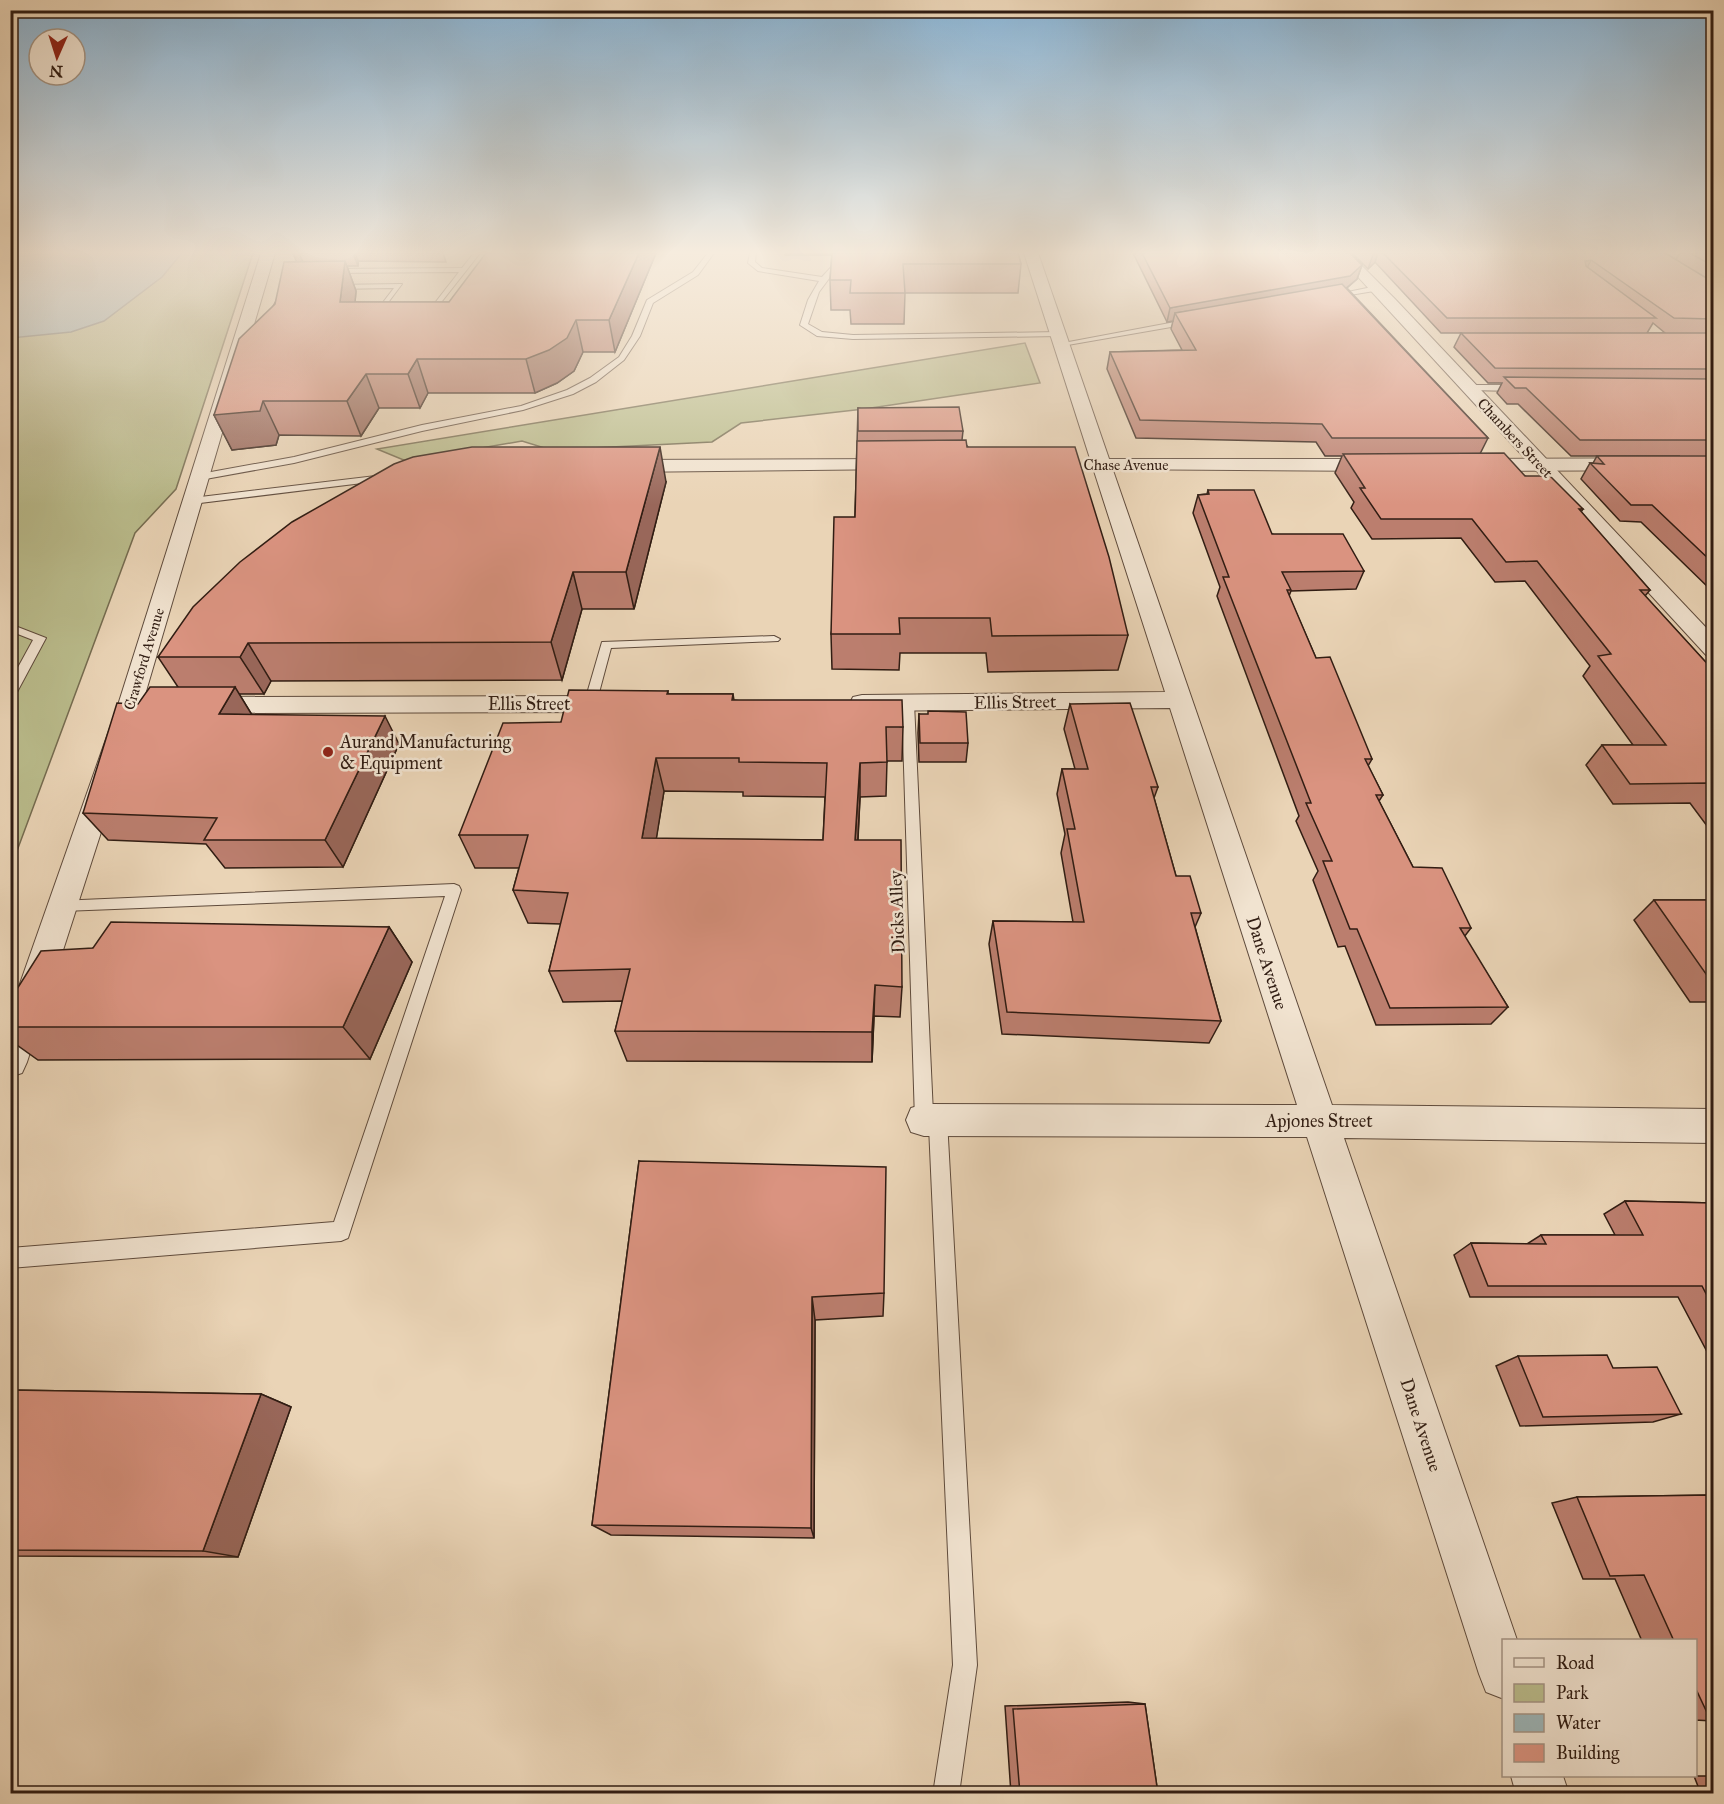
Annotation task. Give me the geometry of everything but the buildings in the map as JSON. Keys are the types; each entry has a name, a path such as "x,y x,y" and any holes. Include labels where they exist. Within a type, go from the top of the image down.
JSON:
{"street":[{"name":"Crawford Avenue","path":"10,1062 63,904 154,705 192,501 242,337"},
{"name":"Chambers Street","path":"1425,337 1469,388 1713,650"},
{"name":"Dane Avenue","path":"1060,339 1091,465 1180,700 1502,1671"},
{"path":"1428,340 1451,340"},
{"path":"1445,465 1713,464"},
{"path":"604,466 913,465"},
{"name":"Chase Avenue","path":"1091,465 1398,465"},
{"name":"Ellis Street","path":"837,703 1180,700"},
{"name":"Ellis Street","path":"154,705 625,704"},
{"name":"Apjones Street","path":"931,1120 1320,1121 1713,1126"},
{"path":"1537,1777 1543,1794"}],"lane":[{"path":"200,477 293,460 420,428 508,413 550,401 588,382 616,364 630,349 635,337"},
{"path":"872,337 1060,339 1072,337"},
{"path":"1469,388 1527,388"},
{"path":"192,501 401,476"},
{"path":"10,627 40,638 10,694"},
{"path":"590,704 606,645 774,639"},
{"name":"Dicks Alley","path":"908,703 965,1665 946,1794"},
{"path":"10,1258 341,1231 454,890 63,904"}],"green space":[{"path":"11,337 226,337 176,489 135,533 11,867"},
{"path":"1025,343 1040,383 864,409 741,423 712,442 551,450 522,441 406,461 377,449"}],"place":[{"name":"Aurand Manufacturing & Equipment","path":"328,752"}]}
